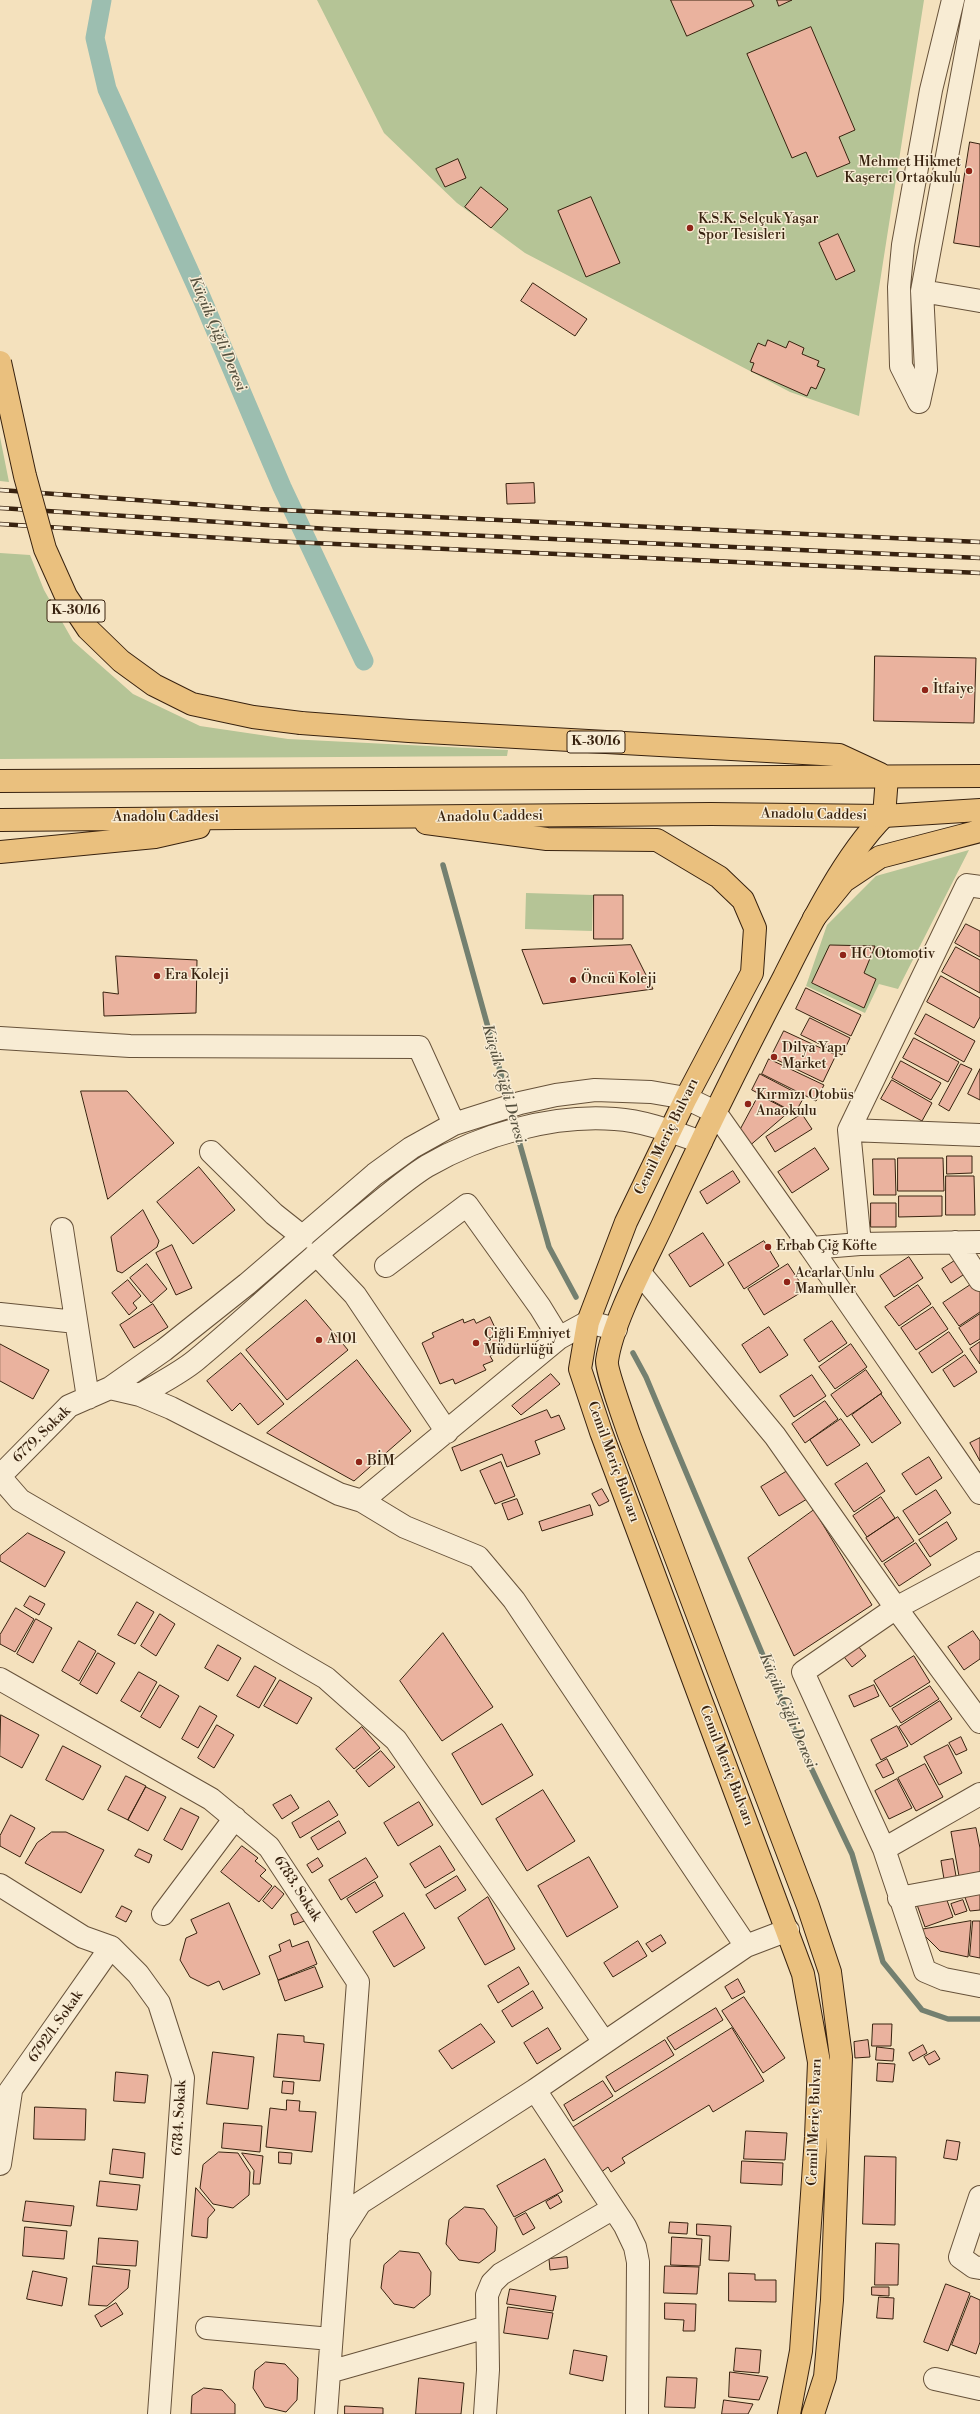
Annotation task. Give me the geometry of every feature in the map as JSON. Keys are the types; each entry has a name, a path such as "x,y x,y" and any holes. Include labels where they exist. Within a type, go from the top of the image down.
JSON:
{"main road":[{"name":"K-30/16","path":"0,362 25,476 45,549 66,596 88,629 121,661 154,685 192,704 253,717 301,723 417,732 838,755 887,777"},
{"path":"0,782 980,776"},
{"path":"814,918 869,831 884,816 887,777"},
{"name":"Anadolu Caddesi","path":"0,820 383,818 711,814 884,816 980,810"},
{"path":"0,852 155,837 236,818"},
{"name":"Cemil Meriç Bulvarı","path":"383,818 547,839 657,840 719,877 743,900 755,928 752,973 686,1098 626,1222 588,1322 580,1368 601,1432 788,1930 803,1974 819,2062 816,2137 801,2351 789,2414"},
{"path":"814,918 844,881 880,857 980,830"},
{"name":"Cemil Meriç Bulvarı","path":"813,2414 825,2377 832,2300 840,2130 841,2057 830,1972 808,1906 629,1434 607,1363 616,1329 640,1273 715,1112 814,918"}],"street":[{"path":"952,0 946,33 927,114 903,245 899,287 901,366 918,402 926,370 922,291 975,38 976,0"},
{"path":"946,33 975,38"},
{"path":"922,291 980,301"},
{"path":"860,1244 850,1130 967,885 980,887"},
{"path":"0,1038 130,1046 419,1046 454,1124"},
{"name":"6779. Sokak","path":"0,1476 69,1406 110,1388 170,1345 247,1284 375,1174 411,1148 454,1124 538,1099 595,1090 652,1092 686,1098 715,1112"},
{"path":"715,1112 980,1493"},
{"path":"140,1396 194,1361 316,1254 426,1167 456,1150 489,1138 545,1124 570,1120 615,1119 671,1131 701,1142"},
{"path":"850,1130 980,1135"},
{"path":"211,1152 274,1214 303,1237"},
{"path":"386,1266 466,1204 540,1307 559,1338"},
{"path":"62,1229 88,1398"},
{"path":"955,1242 980,1280"},
{"path":"811,1248 860,1244 980,1242"},
{"path":"316,1254 355,1295 447,1432"},
{"path":"640,1273 775,1436 896,1608 980,1722"},
{"path":"0,1314 76,1322"},
{"path":"362,1501 559,1338 588,1322 616,1329"},
{"path":"110,1388 140,1396 171,1408 339,1494 362,1501 405,1527 478,1558 514,1600 746,1946"},
{"path":"0,1476 20,1500 326,1678 396,1740 604,2042"},
{"path":"980,1563 896,1608 802,1672 884,1849 899,1898 925,1971 944,1979 980,1986"},
{"name":"6783. Sokak","path":"0,1678 211,1799 235,1818 269,1847 358,1982 326,2414"},
{"path":"884,1849 980,1794"},
{"path":"164,1914 235,1818"},
{"path":"899,1898 980,1883"},
{"name":"6784. Sokak","path":"0,1885 83,1937 111,1947 138,1974 159,2003 183,2078 159,2414"},
{"path":"338,2239 360,2203 535,2090 746,1946 788,1930"},
{"name":"6792/1. Sokak","path":"6,2098 111,1947"},
{"path":"535,2090 612,2209 625,2226 635,2247 638,2262 637,2414"},
{"path":"0,2164 6,2098"},
{"path":"980,2198 960,2257 974,2267 980,2268"},
{"path":"485,2414 488,2370 488,2295 492,2283 501,2274 612,2209"},
{"path":"329,2372 487,2327"},
{"path":"207,2328 331,2339"},
{"path":"935,2379 980,2389"}],"green space":[{"name":"K.S.K. Selçuk Yaşar Spor Tesisleri","path":"317,0 924,0 859,416 790,392 525,253 457,203 384,133"},
{"path":"0,437 9,482 0,481"},
{"path":"0,553 30,555 44,590 73,641 133,694 200,726 288,739 508,750 507,756 0,759"},
{"path":"969,850 898,989 879,984 865,1013 806,986 827,925 876,876"},
{"path":"526,893 593,895 592,931 525,929"}],"building":[{"path":"671,0 751,0 754,6 687,36"},
{"path":"777,0 792,0 779,6"},
{"path":"811,27 855,130 839,137 850,163 817,177 806,152 792,158 747,54"},
{"path":"970,142 980,144 980,247 954,243"},
{"path":"458,159 466,178 445,187 436,169"},
{"path":"481,187 508,209 491,228 465,207"},
{"path":"591,197 620,263 586,277 558,211"},
{"path":"838,234 855,271 836,280 819,243"},
{"path":"533,283 587,319 575,336 521,301"},
{"path":"768,340 786,348 789,341 804,348 802,354 819,361 817,366 825,369 816,389 811,387 807,396 751,371 754,363 750,362 758,343 765,346"},
{"path":"534,483 535,503 507,504 506,484"},
{"name":"İtfaiye","path":"875,656 976,658 974,723 874,721"},
{"path":"594,895 623,895 623,939 594,939"},
{"path":"966,924 980,931 980,957 955,943"},
{"path":"631,945 653,989 543,1004 522,950"},
{"path":"830,945 875,946 864,973 876,979 864,1008 812,983"},
{"path":"956,947 980,960 980,993 942,972"},
{"name":"Era Koleji","path":"116,956 197,960 196,1013 104,1016 103,992 118,994"},
{"path":"941,976 980,998 980,1017 974,1028 927,1002"},
{"path":"806,988 861,1015 851,1036 796,1009"},
{"path":"926,1014 975,1041 964,1062 915,1034"},
{"path":"810,1018 850,1038 842,1055 801,1035"},
{"path":"784,1031 836,1055 823,1082 771,1057"},
{"path":"914,1038 959,1062 948,1082 903,1058"},
{"path":"769,1059 824,1085 816,1101 762,1074"},
{"path":"901,1061 941,1083 931,1100 892,1078"},
{"path":"961,1064 972,1069 949,1111 939,1105"},
{"path":"980,1069 980,1100 968,1094"},
{"path":"760,1074 804,1097 795,1113 752,1090"},
{"path":"892,1080 932,1103 922,1121 881,1099"},
{"path":"81,1091 127,1091 174,1143 108,1199"},
{"path":"759,1095 790,1111 747,1148 737,1136"},
{"path":"802,1114 812,1129 775,1152 766,1137"},
{"path":"815,1148 829,1169 792,1193 778,1172"},
{"path":"947,1156 972,1156 972,1173 947,1174"},
{"path":"898,1158 943,1158 944,1191 898,1191"},
{"path":"873,1159 895,1159 896,1195 874,1195"},
{"path":"199,1167 235,1210 193,1244 157,1202"},
{"path":"733,1171 740,1182 707,1204 700,1192"},
{"path":"946,1176 974,1176 975,1215 946,1215"},
{"path":"899,1196 942,1196 942,1216 899,1217"},
{"path":"871,1203 896,1203 896,1227 871,1227"},
{"path":"143,1210 159,1241 157,1247 122,1273 117,1271 111,1237"},
{"path":"703,1233 724,1265 690,1287 669,1255"},
{"path":"764,1241 779,1266 744,1289 728,1263"},
{"path":"172,1245 192,1288 176,1295 156,1253"},
{"path":"909,1257 923,1278 894,1297 880,1276"},
{"path":"956,1260 966,1273 951,1283 942,1269"},
{"path":"147,1264 167,1289 151,1303 130,1278"},
{"path":"788,1264 805,1290 764,1315 748,1289"},
{"path":"128,1280 141,1296 133,1303 137,1308 129,1315 112,1293"},
{"path":"975,1282 980,1289 980,1312 959,1326 943,1303"},
{"path":"918,1285 931,1304 899,1326 885,1307"},
{"path":"306,1300 348,1350 287,1400 246,1350"},
{"path":"153,1304 168,1327 134,1348 120,1325"},
{"path":"933,1307 948,1329 916,1350 901,1328"},
{"path":"980,1314 980,1339 970,1345 959,1328"},
{"path":"490,1317 505,1349 490,1356 493,1361 483,1365 486,1370 455,1384 453,1379 440,1384 422,1343 434,1337 432,1333 463,1319 464,1323 474,1319 476,1323"},
{"path":"832,1321 847,1343 819,1362 804,1340"},
{"path":"769,1327 788,1355 760,1373 742,1345"},
{"path":"949,1332 963,1352 932,1373 919,1353"},
{"path":"980,1342 980,1364 970,1349"},
{"path":"0,1344 49,1370 33,1399 0,1381"},
{"path":"851,1344 867,1367 835,1389 819,1367"},
{"path":"241,1353 284,1404 258,1425 240,1403 232,1411 207,1381"},
{"path":"965,1355 977,1372 954,1387 943,1370"},
{"path":"357,1360 411,1431 354,1481 267,1433"},
{"path":"866,1370 882,1393 847,1417 831,1395"},
{"path":"551,1374 560,1384 521,1415 512,1406"},
{"path":"812,1375 826,1396 794,1417 780,1396"},
{"path":"881,1394 901,1423 872,1443 852,1415"},
{"path":"825,1401 838,1419 805,1443 792,1424"},
{"path":"547,1410 551,1418 559,1415 565,1429 535,1441 540,1454 507,1467 502,1454 461,1471 452,1448"},
{"path":"841,1419 860,1445 827,1466 810,1440"},
{"path":"980,1438 980,1461 970,1443"},
{"path":"929,1457 942,1478 916,1495 902,1474"},
{"path":"501,1462 515,1496 495,1504 480,1471"},
{"path":"867,1463 885,1491 854,1512 835,1484"},
{"path":"789,1470 807,1499 779,1516 761,1487"},
{"path":"602,1489 609,1501 599,1506 592,1494"},
{"path":"936,1490 951,1513 919,1535 903,1511"},
{"path":"881,1497 895,1518 867,1537 853,1516"},
{"path":"517,1499 523,1514 508,1520 502,1504"},
{"path":"590,1505 593,1515 542,1531 539,1522"},
{"path":"814,1510 872,1605 794,1656 748,1558"},
{"path":"898,1517 914,1541 882,1562 866,1538"},
{"path":"947,1522 957,1539 930,1557 919,1540"},
{"path":"28,1533 65,1552 45,1587 0,1561 0,1556"},
{"path":"916,1543 931,1565 899,1586 884,1564"},
{"path":"30,1596 45,1604 39,1615 24,1606"},
{"path":"137,1602 154,1612 135,1644 118,1635"},
{"path":"16,1608 34,1619 15,1652 0,1644 0,1635"},
{"path":"160,1614 175,1624 156,1656 141,1646"},
{"path":"36,1619 52,1628 33,1663 17,1654"},
{"path":"973,1631 980,1641 980,1659 964,1670 948,1647"},
{"path":"443,1633 493,1707 442,1741 400,1681"},
{"path":"79,1641 96,1651 79,1681 62,1671"},
{"path":"855,1642 866,1656 852,1667 841,1653"},
{"path":"218,1645 241,1658 228,1681 205,1668"},
{"path":"98,1653 115,1663 97,1694 80,1684"},
{"path":"914,1656 930,1682 890,1707 874,1681"},
{"path":"255,1666 276,1678 259,1708 237,1696"},
{"path":"139,1672 157,1682 140,1712 121,1701"},
{"path":"280,1680 312,1698 297,1724 264,1706"},
{"path":"160,1685 179,1696 160,1728 141,1717"},
{"path":"874,1685 879,1696 854,1707 849,1696"},
{"path":"930,1686 939,1699 901,1723 892,1709"},
{"path":"940,1701 952,1719 911,1745 899,1727"},
{"path":"200,1706 217,1716 198,1748 182,1739"},
{"path":"1,1715 39,1735 22,1768 0,1756"},
{"path":"502,1724 533,1775 482,1805 452,1754"},
{"path":"217,1725 234,1735 214,1768 198,1758"},
{"path":"897,1726 908,1746 881,1760 871,1740"},
{"path":"362,1727 380,1748 354,1769 336,1749"},
{"path":"961,1737 967,1750 956,1755 949,1743"},
{"path":"948,1745 962,1773 939,1785 924,1757"},
{"path":"63,1746 101,1766 83,1800 46,1780"},
{"path":"381,1751 395,1767 369,1787 356,1771"},
{"path":"887,1759 894,1773 883,1778 876,1765"},
{"path":"925,1764 943,1797 916,1811 898,1778"},
{"path":"126,1776 146,1786 128,1820 108,1810"},
{"path":"897,1779 912,1808 889,1819 875,1791"},
{"path":"146,1787 166,1797 148,1831 128,1820"},
{"path":"543,1790 575,1841 527,1871 496,1819"},
{"path":"291,1795 299,1808 282,1819 273,1805"},
{"path":"329,1801 338,1815 300,1838 292,1823"},
{"path":"419,1802 433,1825 398,1846 384,1823"},
{"path":"181,1808 199,1817 182,1850 164,1840"},
{"path":"11,1815 35,1828 20,1857 0,1846 0,1836"},
{"path":"339,1821 346,1833 318,1850 311,1838"},
{"path":"976,1828 980,1848 980,1872 959,1876 951,1832"},
{"path":"52,1832 66,1832 104,1850 81,1893 25,1863 37,1843"},
{"path":"242,1846 258,1858 255,1861 266,1870 260,1876 272,1886 259,1902 221,1872"},
{"path":"440,1846 455,1870 425,1888 410,1864"},
{"path":"139,1849 152,1855 149,1863 135,1856"},
{"path":"589,1857 618,1907 567,1937 538,1886"},
{"path":"318,1858 323,1866 312,1873 307,1865"},
{"path":"366,1858 378,1877 341,1900 329,1880"},
{"path":"953,1859 956,1876 944,1879 941,1861"},
{"path":"457,1876 466,1890 435,1909 426,1895"},
{"path":"375,1882 383,1896 356,1913 347,1899"},
{"path":"275,1886 284,1894 272,1909 263,1901"},
{"path":"980,1889 980,1910 970,1911 963,1892"},
{"path":"944,1892 953,1917 925,1927 916,1902"},
{"path":"488,1897 515,1949 485,1965 458,1918"},
{"path":"963,1900 967,1911 955,1915 951,1904"},
{"path":"229,1903 260,1974 223,1990 219,1981 208,1986 190,1977 180,1960 186,1938 197,1933 191,1920"},
{"path":"122,1906 132,1911 126,1922 116,1917"},
{"path":"303,1910 307,1920 294,1925 291,1915"},
{"path":"404,1913 425,1948 394,1967 373,1932"},
{"path":"971,1921 968,1957 940,1951 919,1930"},
{"path":"973,1921 980,1921 980,1958 970,1956"},
{"path":"661,1935 666,1943 652,1952 646,1944"},
{"path":"290,1940 292,1947 308,1941 317,1964 278,1980 269,1956 281,1951 279,1945"},
{"path":"638,1941 647,1956 613,1977 604,1963"},
{"path":"315,1967 323,1987 285,2001 278,1981"},
{"path":"519,1967 529,1984 498,2003 488,1986"},
{"path":"738,1979 745,1992 732,1999 725,1987"},
{"path":"533,1991 543,2008 512,2027 502,2011"},
{"path":"744,1997 785,2058 763,2073 722,2011"},
{"path":"716,2008 723,2020 675,2050 667,2038"},
{"path":"481,2024 495,2042 452,2069 439,2051"},
{"path":"873,2024 892,2024 891,2046 872,2046"},
{"path":"548,2028 561,2049 537,2064 524,2043"},
{"path":"732,2028 764,2081 713,2112 709,2105 622,2158 625,2163 611,2172 608,2167 600,2173 572,2128"},
{"path":"278,2034 304,2036 304,2042 324,2044 320,2081 274,2077"},
{"path":"665,2040 674,2055 615,2092 606,2077"},
{"path":"868,2040 870,2057 855,2058 854,2042"},
{"path":"923,2045 927,2053 913,2061 909,2053"},
{"path":"877,2047 894,2049 893,2061 876,2060"},
{"path":"935,2051 940,2059 929,2065 924,2057"},
{"path":"213,2052 254,2057 248,2109 207,2104"},
{"path":"878,2063 895,2064 893,2082 877,2081"},
{"path":"116,2072 148,2075 145,2103 114,2101"},
{"path":"283,2081 294,2082 293,2094 282,2093"},
{"path":"603,2081 613,2096 573,2121 564,2105"},
{"path":"287,2100 300,2101 299,2111 316,2112 312,2152 266,2147 270,2108 286,2110"},
{"path":"35,2107 86,2109 85,2140 34,2139"},
{"path":"224,2123 262,2126 260,2152 222,2148"},
{"path":"746,2131 787,2133 785,2160 744,2159"},
{"path":"947,2140 960,2142 957,2160 944,2158"},
{"path":"113,2149 145,2153 143,2178 110,2174"},
{"path":"219,2152 238,2153 250,2172 249,2195 233,2208 213,2204 200,2188 203,2165"},
{"path":"279,2152 292,2153 291,2164 279,2163"},
{"path":"242,2153 263,2156 260,2184 253,2184 254,2171"},
{"path":"865,2156 896,2157 895,2225 863,2224"},
{"path":"545,2159 563,2191 514,2217 497,2186"},
{"path":"742,2161 783,2163 782,2185 741,2183"},
{"path":"100,2181 140,2185 137,2210 97,2206"},
{"path":"196,2188 215,2210 208,2218 207,2238 192,2236"},
{"path":"558,2195 562,2202 550,2209 546,2202"},
{"path":"26,2201 74,2206 71,2226 23,2221"},
{"path":"465,2207 484,2209 497,2227 495,2251 479,2263 459,2260 446,2244 449,2220"},
{"path":"526,2213 535,2228 523,2235 515,2219"},
{"path":"670,2222 688,2223 687,2234 669,2233"},
{"path":"697,2224 731,2226 729,2261 709,2260 710,2236 697,2235"},
{"path":"25,2227 67,2231 64,2259 23,2256"},
{"path":"672,2237 702,2239 700,2266 671,2265"},
{"path":"99,2238 138,2241 136,2266 97,2264"},
{"path":"876,2243 899,2244 898,2285 875,2285"},
{"path":"400,2251 419,2253 431,2272 430,2295 414,2308 394,2304 381,2288 384,2265"},
{"path":"567,2257 568,2268 550,2270 549,2259"},
{"path":"93,2266 130,2270 128,2288 107,2306 89,2305"},
{"path":"665,2266 699,2267 697,2294 664,2293"},
{"path":"33,2271 67,2278 62,2306 27,2299"},
{"path":"729,2273 755,2274 755,2280 776,2280 776,2302 729,2301"},
{"path":"946,2284 970,2293 948,2351 924,2342"},
{"path":"872,2287 889,2287 889,2296 872,2295"},
{"path":"510,2289 556,2296 553,2311 507,2304"},
{"path":"971,2296 980,2300 980,2342 976,2354 952,2345"},
{"path":"879,2297 894,2298 893,2319 877,2318"},
{"path":"116,2303 123,2314 101,2327 95,2316"},
{"path":"665,2303 696,2304 695,2331 683,2331 684,2320 665,2319"},
{"path":"508,2307 553,2313 548,2339 504,2333"},
{"path":"736,2348 761,2350 759,2373 734,2371"},
{"path":"574,2350 607,2356 603,2381 570,2374"},
{"path":"266,2362 285,2364 298,2378 297,2400 286,2412 265,2407 253,2388 255,2371"},
{"path":"730,2372 768,2377 759,2400 729,2397"},
{"path":"667,2377 697,2378 695,2408 665,2407"},
{"path":"419,2378 464,2383 461,2414 416,2414"},
{"path":"204,2388 222,2390 235,2404 235,2414 191,2414 192,2396"},
{"path":"724,2400 753,2404 748,2414 722,2414"},
{"path":"345,2406 383,2408 383,2414 345,2414"}],"waterway":[{"name":"Küçük Çiğli Deresi","path":"102,0 95,38 107,89 202,299 282,487 364,661"},
{"name":"Küçük Çiğli Deresi","path":"443,865 509,1103"},
{"name":"Küçük Çiğli Deresi","path":"517,1134 549,1247 576,1297"},
{"name":"Küçük Çiğli Deresi","path":"633,1353 646,1377 804,1753 852,1854 883,1962 922,2010 948,2019 980,2019"}],"railway":[{"path":"0,490 259,509 980,542"},
{"path":"0,508 329,529 980,558"},
{"path":"0,524 269,541 980,573"}],"place":[{"name":"Mehmet Hikmet Kaşerci Ortaokulu","path":"969,171"},
{"name":"K.S.K. Selçuk Yaşar Spor Tesisleri","path":"690,228"},
{"name":"İtfaiye","path":"925,690"},
{"name":"HC Otomotiv","path":"843,955"},
{"name":"Era Koleji","path":"157,976"},
{"name":"Öncü Koleji","path":"573,980"},
{"name":"Dilya Yapı Market","path":"774,1057"},
{"name":"Kırmızı Otobüs Anaokulu","path":"748,1104"},
{"name":"Erbab Çiğ Köfte","path":"768,1247"},
{"name":"Acarlar Unlu Mamuller","path":"787,1282"},
{"name":"A101","path":"319,1340"},
{"name":"Çiğli Emniyet Müdürlüğü","path":"476,1343"},
{"name":"BİM","path":"359,1462"}]}
